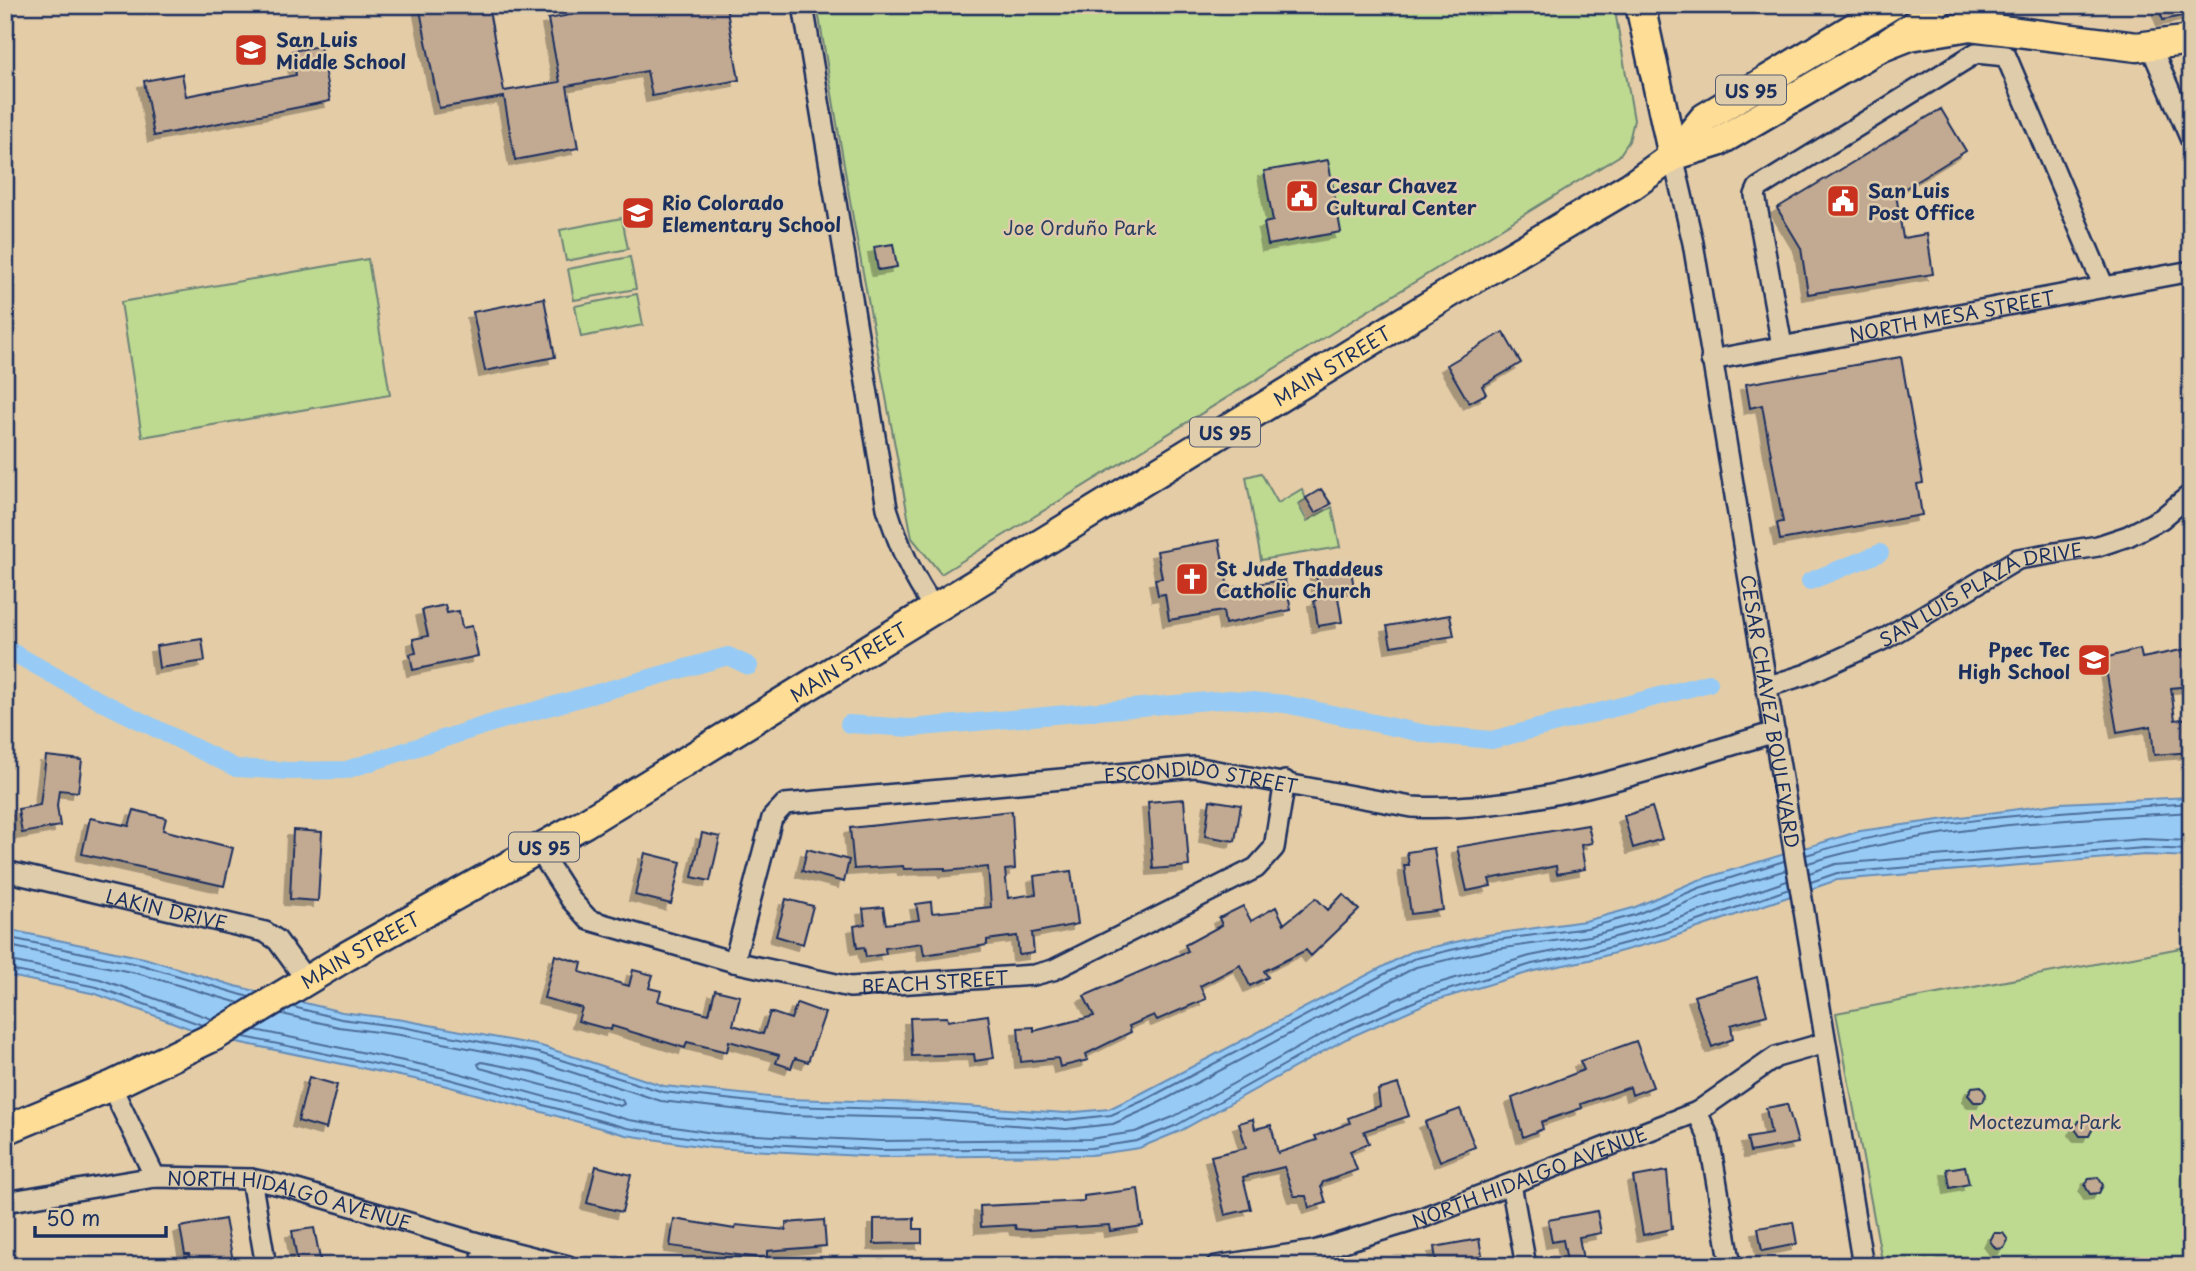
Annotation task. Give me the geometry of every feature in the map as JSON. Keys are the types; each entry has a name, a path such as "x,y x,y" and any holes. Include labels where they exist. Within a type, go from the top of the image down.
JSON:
{"highway":[{"path":"1640,5 1673,156"},
{"name":"MAIN STREET","path":"5,1130 111,1086 212,1037 539,850 1631,186 1673,156 1704,118 1891,5"},
{"name":"US 95","path":"1877,49 1910,36 1970,26 2151,47 2191,40"},
{"name":"MAIN STREET","path":"1673,156 1718,142 1877,49"}],"main road":[{"name":"MAIN STREET","path":"1877,49 1938,5"}],"street":[{"path":"803,5 887,508 902,553 918,585 935,609"},
{"path":"2151,47 2191,140"},
{"path":"1782,346 1755,195 1758,188 1976,53 2006,56 2104,287"},
{"name":"CESAR CHAVEZ BOULEVARD","path":"1673,156 1693,243 1864,1266"},
{"name":"NORTH MESA STREET","path":"1711,360 2191,271"},
{"name":"SAN LUIS PLAZA DRIVE","path":"1766,687 1807,674 1886,638 2018,559 2098,546 2128,537 2161,519 2191,494"},
{"name":"ESCONDIDO STREET","path":"734,962 772,818 785,804 1195,767 1285,781 1412,807 1446,807 1539,797 1775,732"},
{"name":"BEACH STREET","path":"539,850 571,900 589,920 734,962 850,987 1034,975 1053,970 1256,868 1274,848 1285,781"},
{"name":"LAKIN DRIVE","path":"5,871 265,932 277,940 307,981"},
{"name":"NORTH HIDALGO AVENUE","path":"1216,1266 1316,1258 1697,1112 1776,1057 1825,1043"},
{"path":"111,1086 155,1177"},
{"path":"1697,1112 1709,1139 1731,1266"},
{"name":"NORTH HIDALGO AVENUE","path":"5,1202 155,1177 251,1180 280,1185 485,1245 568,1266"},
{"path":"251,1180 267,1266"},
{"path":"1511,1184 1526,1266"},
{"path":"480,1266 485,1245"}],"green space":[{"name":"Joe Orduño Park","path":"817,5 1614,5 1634,120 1629,141 1619,156 941,574 912,538"},
{"path":"622,218 628,249 566,261 560,230"},
{"path":"630,257 636,289 574,300 568,269"},
{"path":"368,259 390,395 142,437 121,302"},
{"path":"637,294 643,325 581,337 575,306"},
{"path":"1261,473 1278,503 1302,489 1306,499 1298,504 1307,521 1332,507 1340,547 1261,560 1246,477"},
{"name":"Moctezuma Park","path":"2191,946 2191,1266 1883,1266 1836,1013"}],"water":[{"path":"2191,797 2191,857 2145,855 1837,880 1666,939 1589,960 1534,971 1427,1003 1346,1039 1180,1131 1139,1148 1091,1155 881,1157 712,1148 626,1135 443,1085 213,1037 96,994 5,975 5,929 144,958 235,986 342,1012 403,1020 541,1046 664,1086 788,1099 922,1103 1065,1113 1109,1109 1411,952 1487,935 1585,921 1633,908 1696,881 1860,831 2061,803"}],"building":[{"path":"419,5 488,5 504,91 560,82 548,19 620,6 621,11 655,5 726,5 739,80 652,96 647,71 567,86 578,148 515,160 504,97 439,108"},
{"path":"2157,5 2191,5 2191,14 2163,20"},
{"path":"320,46 330,101 154,136 144,81 182,74 186,96 296,75 292,51"},
{"name":"San Luis Post Office","path":"1941,109 1966,151 1896,194 1903,238 1927,234 1933,274 1808,294 1801,248 1777,208"},
{"name":"Cesar Chavez Cultural Center","path":"1328,160 1341,232 1268,245 1264,223 1273,221 1264,171"},
{"path":"893,244 897,267 878,270 874,247"},
{"path":"544,298 555,357 485,371 473,312"},
{"path":"1503,332 1521,363 1482,386 1486,394 1469,403 1447,365"},
{"path":"1901,357 1923,483 1917,484 1922,515 1780,540 1777,523 1783,522 1762,405 1750,408 1746,384"},
{"path":"1321,489 1331,504 1315,513 1306,498"},
{"name":"St Jude Thaddeus Catholic Church","path":"1219,540 1228,588 1285,580 1291,610 1225,624 1223,611 1169,620 1165,594 1158,595 1155,579 1162,578 1157,551"},
{"path":"1350,564 1354,588 1337,591 1342,622 1318,626 1314,600 1320,599 1315,568"},
{"path":"445,605 447,613 459,611 462,628 472,626 478,656 413,670 410,654 416,653 413,639 428,636 422,610"},
{"path":"1450,615 1454,636 1391,646 1387,626"},
{"path":"202,639 205,661 159,668 156,646"},
{"path":"2191,648 2191,686 2171,688 2175,720 2191,718 2191,752 2154,755 2151,726 2117,732 2104,658 2140,649 2142,658"},
{"path":"46,756 82,760 78,792 59,790 57,806 60,826 22,833 18,809 40,805"},
{"path":"1184,799 1189,866 1153,869 1148,802"},
{"path":"1210,800 1241,805 1235,841 1205,836"},
{"path":"1652,807 1662,839 1633,848 1624,816"},
{"path":"134,810 166,818 163,830 233,848 224,886 82,854 90,818 129,826"},
{"path":"1012,811 1015,869 1005,870 1008,898 1036,894 1034,876 1071,871 1078,924 1032,933 1034,953 1019,955 1017,936 987,940 987,945 924,955 922,943 885,948 886,954 866,957 864,947 857,948 854,926 865,924 863,909 883,907 886,924 919,920 916,904 931,902 932,913 991,907 988,867 945,871 945,868 904,869 903,866 854,869 850,828"},
{"path":"1588,825 1592,843 1581,845 1585,869 1557,874 1556,866 1489,879 1491,886 1467,891 1457,847"},
{"path":"293,830 322,832 318,901 290,899"},
{"path":"702,833 720,837 710,881 692,877"},
{"path":"1434,848 1443,910 1411,914 1404,865 1409,865 1407,852"},
{"path":"807,849 849,860 844,882 802,871"},
{"path":"645,853 681,862 671,904 635,895"},
{"path":"1343,894 1359,910 1311,956 1306,950 1264,971 1268,977 1250,986 1240,965 1200,986 1206,999 1157,1020 1154,1015 1129,1026 1131,1032 1086,1054 1088,1060 1060,1067 1058,1058 1021,1062 1018,1028 1034,1027 1034,1031 1094,1016 1084,996 1188,951 1185,945 1222,925 1219,918 1243,906 1251,921 1276,907 1284,924 1316,898 1328,910"},
{"path":"786,899 813,906 803,944 776,936"},
{"path":"555,955 582,963 580,972 629,986 633,970 653,975 649,988 661,991 658,1001 709,1014 715,990 740,996 733,1025 763,1034 770,1012 791,1019 797,1003 825,1013 808,1062 795,1058 791,1068 776,1063 779,1055 729,1041 727,1052 687,1042 685,1048 612,1026 611,1030 578,1021 582,1008 544,998"},
{"path":"1757,977 1767,1015 1731,1025 1733,1039 1712,1047 1694,996"},
{"path":"988,1015 994,1058 975,1061 974,1054 912,1056 910,1018 947,1017 948,1021"},
{"path":"1636,1041 1653,1087 1632,1095 1630,1087 1581,1104 1582,1108 1541,1122 1543,1129 1523,1137 1512,1098 1584,1070 1580,1061"},
{"path":"309,1077 337,1085 326,1129 298,1121"},
{"path":"1398,1084 1409,1116 1364,1131 1369,1143 1350,1151 1357,1170 1323,1182 1321,1186 1326,1203 1309,1208 1306,1196 1294,1196 1284,1167 1243,1177 1251,1209 1225,1215 1211,1156 1246,1148 1239,1123 1253,1119 1255,1129 1271,1125 1278,1153 1317,1140 1315,1136 1350,1123 1348,1118 1380,1106 1378,1090"},
{"path":"1981,1086 1986,1094 1983,1102 1974,1102 1968,1095 1972,1087"},
{"path":"1787,1104 1798,1143 1750,1152 1747,1138 1771,1134 1766,1108"},
{"path":"1460,1109 1475,1147 1440,1161 1425,1122"},
{"path":"2088,1120 2093,1128 2089,1136 2080,1136 2075,1129 2079,1121"},
{"path":"596,1166 631,1175 622,1212 587,1203"},
{"path":"1965,1166 1969,1184 1950,1188 1947,1169"},
{"path":"1667,1171 1672,1229 1643,1235 1633,1177"},
{"path":"2098,1177 2103,1185 2099,1193 2090,1194 2085,1186 2089,1178"},
{"path":"1138,1189 1143,1226 1110,1231 1109,1225 1029,1230 1016,1229 1015,1225 981,1227 980,1206 1084,1201 1084,1196"},
{"path":"1597,1211 1601,1233 1579,1237 1584,1266 1568,1266 1563,1240 1552,1242 1548,1220"},
{"path":"914,1218 914,1229 922,1229 922,1243 874,1244 874,1219"},
{"path":"225,1219 234,1266 191,1266 189,1254 185,1254 180,1227"},
{"path":"674,1219 735,1229 736,1225 786,1230 786,1223 824,1220 826,1246 767,1251 767,1259 670,1246"},
{"path":"1793,1222 1797,1244 1762,1251 1758,1228"},
{"path":"314,1228 321,1264 298,1266 292,1231"},
{"path":"1994,1233 2003,1233 2008,1240 2004,1248 1996,1249 1990,1241"},
{"path":"1479,1239 1484,1266 1437,1266 1434,1247"}],"waterway":[{"path":"1810,581 1880,553"},
{"path":"5,648 92,697 236,768 289,771 346,770 495,722 728,656 749,666"},
{"path":"849,724 911,728 1230,699 1285,704 1426,734 1492,740 1709,683"}],"place":[{"name":"San Luis Middle School","path":"251,50"},
{"name":"Cesar Chavez Cultural Center","path":"1302,196"},
{"name":"San Luis Post Office","path":"1843,201"},
{"name":"Rio Colorado Elementary School","path":"638,213"},
{"name":"St Jude Thaddeus Catholic Church","path":"1192,579"},
{"name":"Ppec Tec High School","path":"2094,660"}]}
